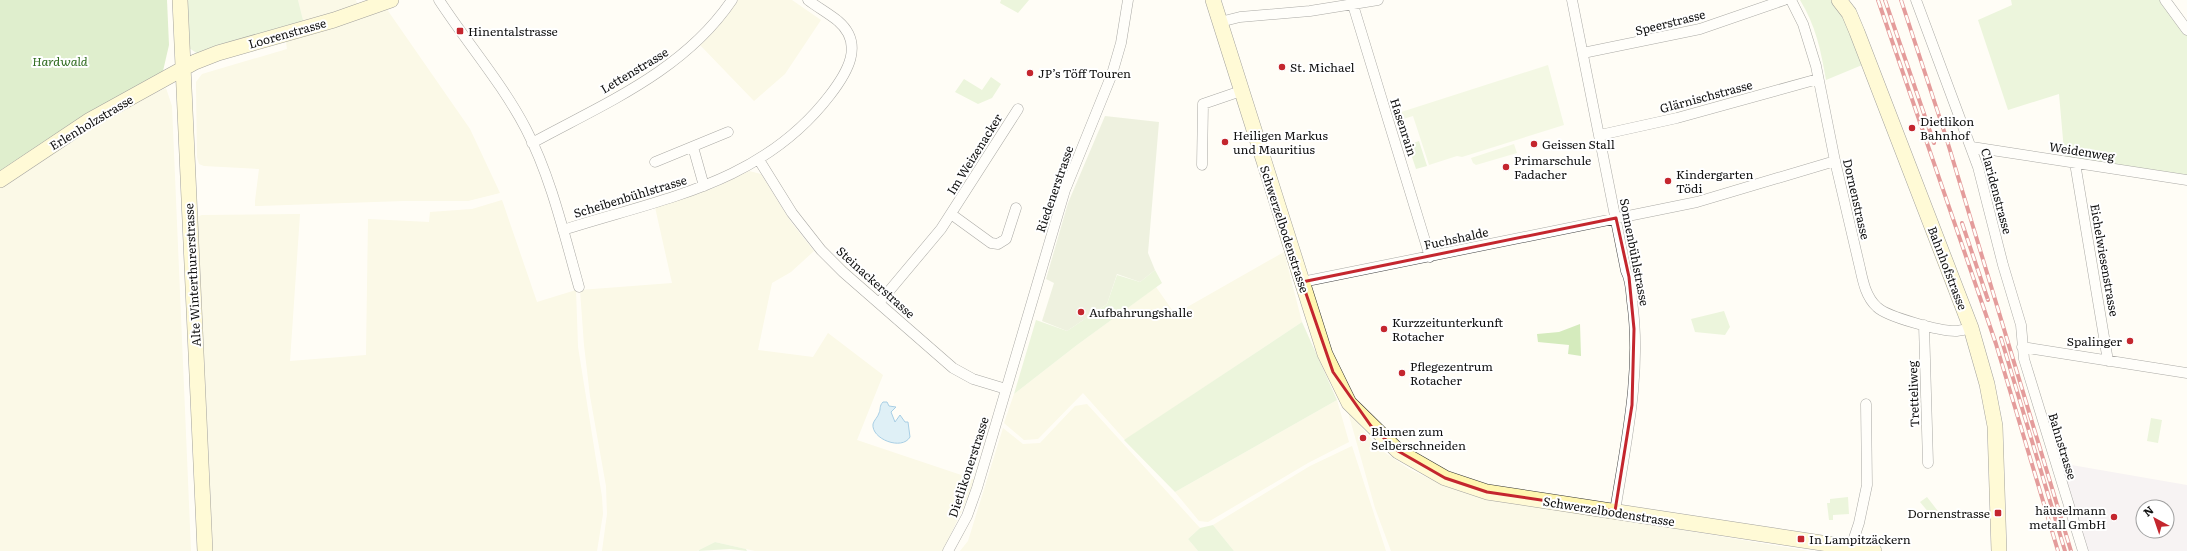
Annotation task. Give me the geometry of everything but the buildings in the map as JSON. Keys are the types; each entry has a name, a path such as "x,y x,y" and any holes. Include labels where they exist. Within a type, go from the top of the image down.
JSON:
{"street":[{"name":"Alte Winterthurerstrasse","path":"180,0 205,551"},
{"name":"Loorenstrasse","path":"184,68 218,53 334,20 391,0"},
{"path":"439,0 513,108 532,142 563,230 579,287"},
{"name":"Lettenstrasse","path":"532,142 642,83 669,66 701,38 732,0"},
{"name":"Scheibenbühlstrasse","path":"563,230 704,186 731,175 759,160 789,138 813,116 835,88 850,65 851,44 845,29 838,20 808,0"},
{"name":"Riedenerstrasse","path":"1006,389 1065,190 1112,74 1121,43 1128,0"},
{"name":"Schwerzelbodenstrasse","path":"1213,0 1325,354 1341,387 1354,399 1365,420 1398,451 1445,478 1487,492 1801,539 1821,547 1851,547 1874,551"},
{"path":"1220,22 1240,17 1353,5 1378,0"},
{"name":"Sonnenbühlstrasse","path":"1572,0 1626,271 1629,277 1634,312 1632,405 1615,511"},
{"name":"Speerstrasse","path":"1583,53 1700,29 1784,0"},
{"name":"Dornenstrasse","path":"1791,0 1809,41 1865,290 1876,306 1890,317 1956,331 1970,328"},
{"name":"Bahnhofstrasse","path":"1839,0 1849,13 1858,32 1970,328 1987,384 1995,426 1999,551"},
{"name":"Claridenstrasse","path":"1916,0 1966,138 1972,147 2004,271 2021,325 2022,347"},
{"path":"2165,0 2187,30"},
{"name":"Hasenrain","path":"1353,5 1430,257"},
{"name":"Erlenholzstrasse","path":"0,180 90,120 184,68"},
{"name":"Glärnischstrasse","path":"1600,135 1677,118 1818,79"},
{"path":"1202,165 1203,104 1242,91"},
{"name":"Im Weizenacker","path":"879,303 931,242 951,214 1018,109"},
{"path":"655,162 728,132"},
{"name":"Scheibenbühlstrasse","path":"693,147 704,186"},
{"name":"Weidenweg","path":"1972,147 2187,180"},
{"name":"Steinackerstrasse","path":"759,160 792,213 811,238 839,268 959,372 973,379 1006,389"},
{"name":"Fuchshalde","path":"1302,282 1697,202 1835,161"},
{"name":"Eichelwiesenstrasse","path":"2075,163 2108,361"},
{"name":"Im Weizenacker","path":"951,214 991,242 998,244 1006,239 1016,208"},
{"name":"Tretteliweg","path":"1924,324 1928,462"},
{"path":"2022,347 2187,373"},
{"name":"Bahnstrasse","path":"2022,347 2024,359 2056,469 2083,551"},
{"name":"Dietlikonerstrasse","path":"948,551 967,516 1006,389"},
{"path":"1851,547 1859,523 1867,485 1866,404"}],"highlighted area":[{"path":"1616,218 1629,277 1634,329 1632,405 1615,511 1487,492 1445,478 1398,451 1371,426 1333,372 1302,282"}],"shaded area":[{"path":"298,0 356,0 358,7 304,24"},
{"path":"738,0 792,0 821,20 785,74 754,101 700,45"},
{"path":"386,8 470,129 500,193 468,201 403,201 255,206 259,169 204,166 199,164 197,157 196,82 202,74 287,49 286,42"},
{"path":"166,88 172,106 191,551 0,551 0,186 117,110"},
{"path":"749,171 761,174 791,222 814,251 791,272 772,283 758,350 813,357 828,333 883,375 857,440 976,480 943,551 755,551 715,542 697,551 602,551 607,514 606,486 590,396 580,290 672,283 655,207 714,188"},
{"path":"502,200 537,302 576,290 578,347 602,497 603,514 597,551 210,551 196,217 202,215 300,214 290,361 366,355 368,219 429,222 430,212 472,209"},
{"path":"1284,252 1302,322 1125,440 1083,393 1038,439 1024,440 1004,423 1014,394 1077,345 1156,287 1175,314"},
{"path":"1337,400 1349,442 1308,463 1208,522 1199,521 1175,492"},
{"path":"1087,404 1200,528 1188,539 1198,551 960,551 968,541 1003,428 1023,444 1040,443 1075,406"},
{"path":"1348,412 1381,450 1409,469 1430,479 1484,497 1809,551 1391,551 1375,508"},
{"path":"1352,446 1386,551 1234,551 1213,525 1310,466"},
{"name":"häuselmann metall GmbH","path":"2060,463 2187,485 2187,551 2084,551"}],"green space":[{"name":"Hardwald","path":"0,0 167,0 169,45 163,71 0,175"},
{"path":"185,0 298,0 304,24 198,54 189,48"},
{"path":"1001,0 1029,0 1018,13 1000,3"},
{"path":"1800,0 1835,0 1867,63 1826,80 1814,29"},
{"path":"2011,0 2165,0 2187,30 2187,180 2065,162 2059,94 2008,110 1978,20 2012,5"},
{"path":"1548,65 1564,125 1462,157 1457,156 1429,165 1413,116 1397,121 1395,114"},
{"path":"991,77 1001,84 992,98 978,104 955,92 964,79 982,90"},
{"path":"1105,116 1159,122 1148,253 1155,270 1140,282 1117,274 1107,304 1067,331 1042,321 1054,283 1046,279 1068,203"},
{"path":"1419,141 1427,166 1416,169 1408,145"},
{"path":"1514,144 1517,153 1476,165 1473,163 1471,158"},
{"path":"1155,270 1162,283 1077,345 1014,394 1036,320 1067,331 1107,304 1117,275 1140,282"},
{"path":"1724,311 1730,327 1725,335 1695,332 1691,319"},
{"path":"1302,322 1337,400 1175,492 1124,440"},
{"path":"1580,324 1581,356 1568,354 1569,345 1538,342 1537,334 1559,332"},
{"path":"2151,418 2162,420 2158,443 2147,441"},
{"path":"1848,497 1849,514 1833,515 1833,520 1829,520 1827,503 1830,503 1830,499"},
{"path":"1927,497 1941,515 1935,520 1920,502"},
{"path":"1213,525 1234,551 1198,551 1188,539 1200,528"},
{"path":"715,542 746,549 747,551 730,549 697,551"}],"water":[{"path":"883,402 887,402 889,406 896,407 891,412 895,422 900,415 905,422 908,422 910,437 906,441 894,443 888,441 877,434 874,429 874,421 880,412"}],"railway":[{"path":"1878,0 1996,344 2058,551"},
{"path":"1885,0 1934,143"},
{"path":"1901,0 1946,137 2071,551"},
{"path":"1962,223 1988,300"},
{"path":"2001,338 2065,551"}],"place":[{"name":"Hinentalstrasse","path":"460,31"},
{"name":"St. Michael","path":"1282,67"},
{"name":"JP’s Töff Touren","path":"1030,73"},
{"name":"Dietlikon Bahnhof","path":"1912,128"},
{"name":"Heiligen Markus und Mauritius","path":"1225,142"},
{"name":"Geissen Stall","path":"1534,144"},
{"name":"Primarschule Fadacher","path":"1506,167"},
{"name":"Kindergarten Tödi","path":"1668,181"},
{"name":"Aufbahrungshalle","path":"1081,312"},
{"name":"Kurzzeitunterkunft Rotacher","path":"1384,329"},
{"name":"Spalinger","path":"2130,341"},
{"name":"Pflegezentrum Rotacher","path":"1402,373"},
{"name":"Blumen zum Selberschneiden","path":"1363,438"},
{"name":"Dornenstrasse","path":"1998,513"},
{"name":"häuselmann metall GmbH","path":"2114,517"},
{"name":"In Lampitzäckern","path":"1801,539"}]}
